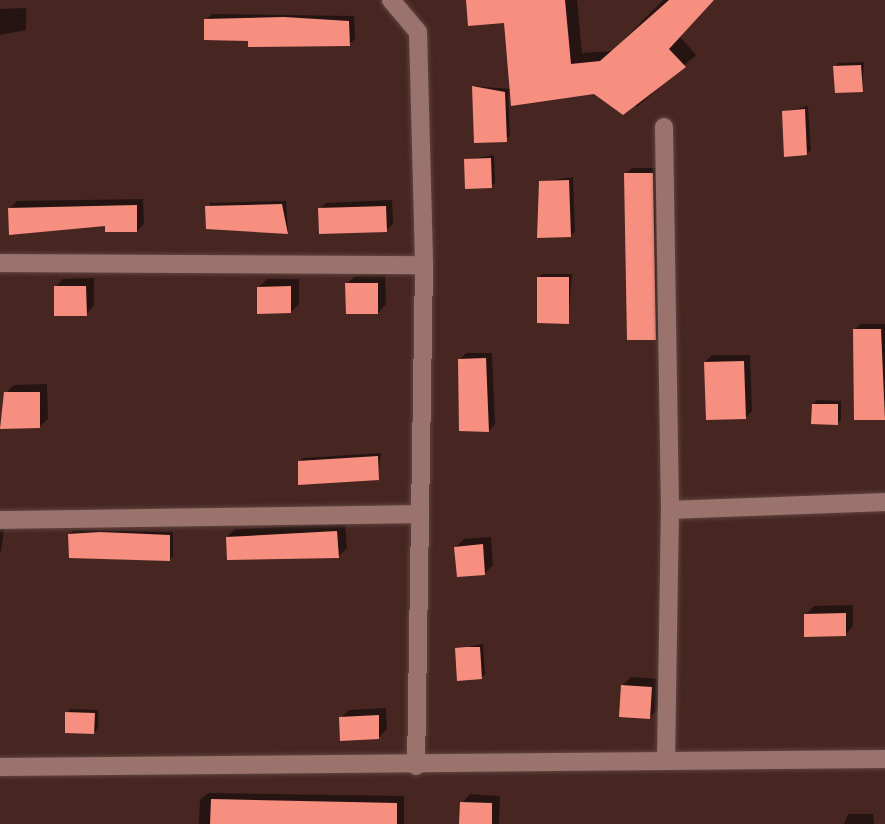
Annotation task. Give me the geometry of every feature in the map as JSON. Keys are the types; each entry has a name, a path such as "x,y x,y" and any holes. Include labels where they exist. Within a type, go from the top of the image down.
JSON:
{"street":[{"path":"391,0 418,32 424,265 416,766"},
{"path":"664,127 670,510 666,761"},
{"path":"0,263 424,265"},
{"path":"670,510 885,502"},
{"path":"0,520 419,514"},
{"path":"0,767 416,766 885,759"}],"building":[{"path":"466,0 565,0 571,64 600,61 669,0 714,0 669,49 686,67 623,115 594,94 511,106 504,23 468,26"},
{"path":"284,17 349,21 350,46 248,47 248,41 204,40 204,19"},
{"path":"861,65 863,92 835,93 833,66"},
{"path":"472,86 505,92 507,142 474,143"},
{"path":"805,109 807,155 784,157 782,111"},
{"path":"491,158 492,188 465,189 464,159"},
{"path":"624,173 653,173 656,340 627,340"},
{"path":"569,180 571,237 537,238 539,181"},
{"path":"282,204 288,234 206,229 205,206"},
{"path":"137,205 137,232 105,232 105,226 9,235 8,208"},
{"path":"386,206 387,232 319,234 318,208"},
{"path":"537,277 569,277 569,324 537,323"},
{"path":"345,283 378,283 378,314 346,314"},
{"path":"54,286 86,286 87,316 54,316"},
{"path":"291,286 291,313 257,314 257,287"},
{"path":"853,329 881,329 885,420 854,420"},
{"path":"486,358 489,432 459,431 458,359"},
{"path":"744,361 746,419 706,420 704,362"},
{"path":"4,392 40,392 40,428 0,429"},
{"path":"812,404 838,404 838,425 811,424"},
{"path":"378,456 379,480 298,485 298,461"},
{"path":"337,531 339,558 227,560 226,537"},
{"path":"100,532 170,535 170,561 69,558 68,534"},
{"path":"483,544 485,575 457,577 454,547"},
{"path":"846,613 846,636 804,637 804,614"},
{"path":"480,647 482,679 457,681 455,648"},
{"path":"621,685 652,687 650,719 619,717"},
{"path":"65,712 95,713 94,734 65,733"},
{"path":"379,715 379,739 340,741 339,717"},
{"path":"211,799 397,803 397,824 210,824"},
{"path":"460,802 492,803 492,824 459,824"}]}
